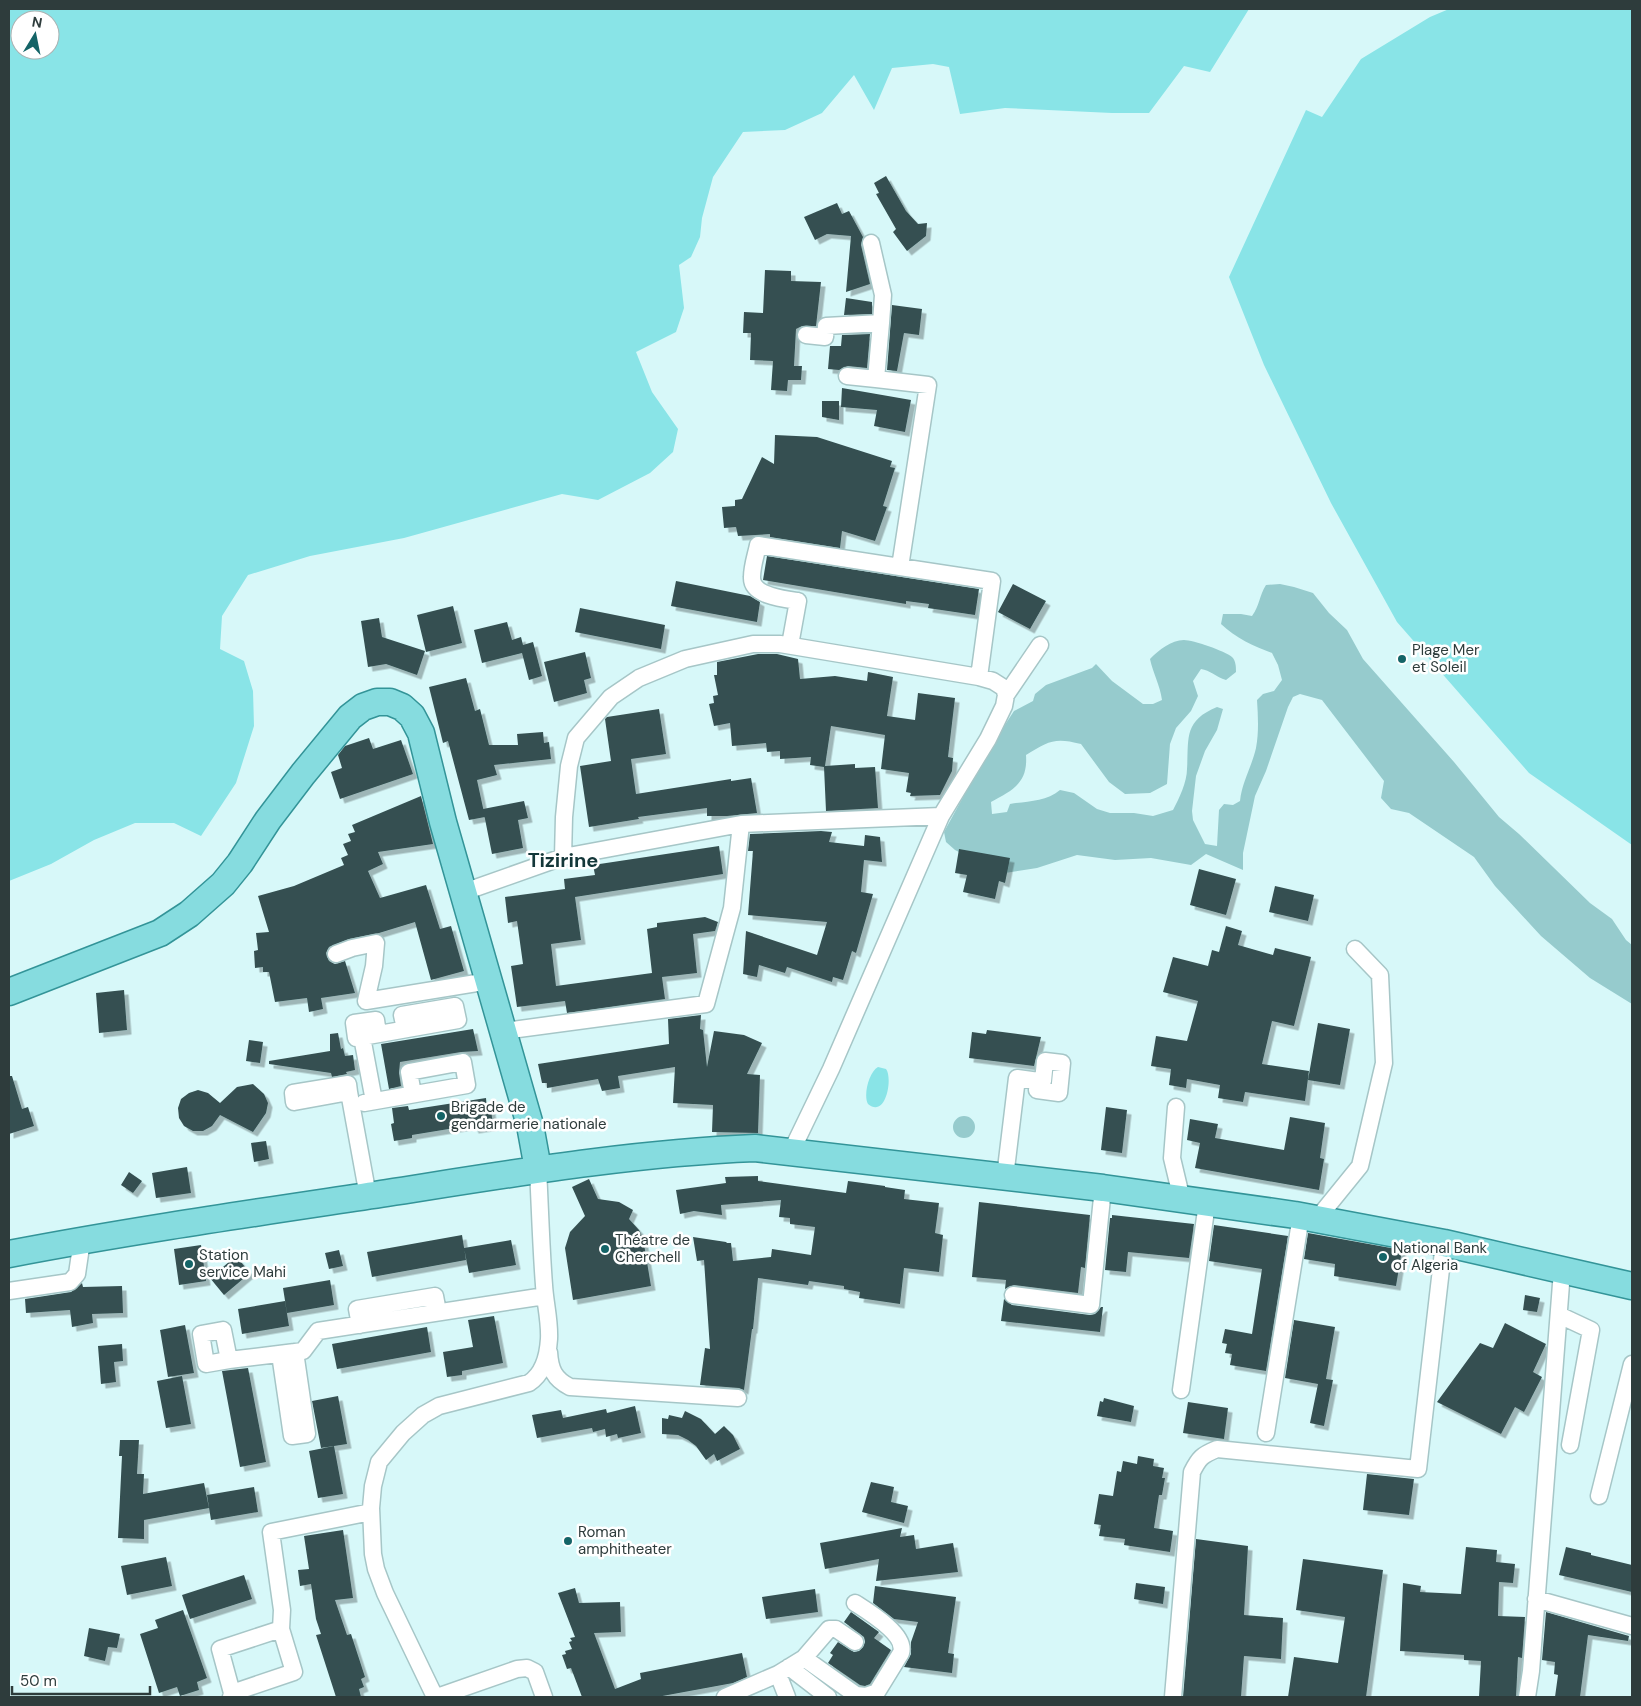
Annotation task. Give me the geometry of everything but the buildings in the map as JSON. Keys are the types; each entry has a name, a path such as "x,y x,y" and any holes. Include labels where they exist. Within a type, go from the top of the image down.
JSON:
{"main road":[{"path":"9,992 160,933 189,914 223,884 240,863 268,820 338,731 363,707 377,702 390,702 402,707 412,716 421,733 443,822 530,1125 538,1169"},
{"path":"9,1254 82,1240 538,1169 643,1155 755,1148 1103,1188 1309,1218 1444,1243 1632,1286"}],"street":[{"path":"871,243 883,295 876,379"},
{"path":"806,335 825,337 826,326 881,323"},
{"path":"847,376 928,385 900,567"},
{"path":"790,645 798,601 769,596 756,588 751,579 758,545 992,581 979,677"},
{"path":"563,857 564,817 569,766 576,738 611,697 639,678 685,659 753,644 790,645 979,677 993,681 1004,688 1006,695"},
{"path":"791,1152 831,1069 941,816 988,739 1004,706 1006,695 1040,645"},
{"path":"464,892 563,857 741,824 941,816"},
{"path":"504,1031 706,1004 732,908 741,824"},
{"path":"336,954 352,948 376,943 374,966 366,1001 489,981"},
{"path":"1266,1433 1309,1218 1360,1166 1384,1063 1380,975 1355,949"},
{"path":"374,1101 370,1035 405,1029"},
{"path":"1005,1177 1017,1078 1038,1081"},
{"path":"368,1196 350,1099 374,1101 413,1094"},
{"path":"1176,1107 1172,1158 1195,1201 1181,1390"},
{"path":"538,1169 550,1362 553,1374 558,1380 570,1387"},
{"path":"1013,1295 1091,1304 1103,1188"},
{"path":"9,1291 70,1282 77,1274 82,1240"},
{"path":"1173,1697 1192,1472 1197,1461 1204,1454 1216,1449 1418,1469 1444,1243"},
{"path":"1527,1697 1531,1671 1562,1271"},
{"path":"229,1360 303,1351 318,1331 545,1296"},
{"path":"1559,1316 1591,1330 1570,1445"},
{"path":"544,1697 535,1672 530,1668 524,1668 436,1697 382,1587 373,1554 371,1512 373,1486 379,1462 413,1423 439,1406 529,1383 538,1376 545,1361 549,1340"},
{"path":"1599,1496 1632,1364"},
{"path":"522,1385 634,1390 738,1398"},
{"path":"281,1629 220,1649 231,1695 294,1672 281,1629 282,1610 271,1532 371,1512"},
{"path":"1536,1599 1632,1626"},
{"path":"804,1658 851,1695 866,1696 877,1692 902,1649 898,1638 883,1623 856,1603"},
{"path":"725,1697 783,1671 804,1658 829,1629 836,1629 855,1642"},
{"path":"783,1671 787,1697"},
{"path":"783,1671 828,1697"}],"shaded area":[{"path":"9,9 1249,9 1210,72 1184,66 1149,113 1005,108 960,114 949,67 933,64 892,68 874,110 854,75 822,113 785,130 743,132 713,177 702,218 700,237 691,257 679,265 684,308 676,332 636,352 652,392 678,429 673,452 650,473 598,500 562,494 404,538 310,556 248,575 222,616 220,649 244,661 253,691 254,726 236,783 201,836 174,823 135,823 94,840 51,864 9,881"},
{"path":"1449,9 1632,9 1632,845 1529,773 1397,622 1331,503 1264,365 1229,277 1306,110 1322,117 1361,59 1430,17"},
{"path":"1280,584 1313,593 1329,613 1347,630 1363,659 1454,762 1499,817 1590,903 1612,919 1626,940 1632,945 1632,1004 1590,978 1541,936 1495,886 1474,857 1409,813 1391,809 1381,798 1384,781 1322,700 1300,694 1293,697 1288,707 1266,771 1255,796 1243,853 1243,870 1206,854 1191,865 1151,858 1115,860 1077,855 1037,868 1005,873 955,850 946,842 944,832 991,746 1014,711 1033,701 1035,694 1046,685 1092,668 1096,664 1112,681 1143,704 1153,704 1162,700 1150,659 1170,644 1179,640 1188,640 1216,649 1232,657 1236,666 1236,672 1226,680 1201,669 1193,681 1198,696 1191,711 1176,728 1170,744 1167,784 1150,793 1125,794 1109,782 1081,744 1065,741 1052,742 1040,746 1026,755 1026,765 1022,779 1006,794 991,802 992,814 1007,812 1010,804 1043,799 1060,790 1074,793 1097,809 1110,813 1134,813 1153,816 1173,810 1186,779 1190,732 1198,718 1217,707 1223,709 1217,730 1205,751 1196,776 1192,811 1193,820 1205,844 1217,846 1219,810 1224,804 1233,805 1240,801 1254,755 1258,730 1257,700 1263,694 1274,691 1282,680 1272,653 1245,641 1227,629 1221,624 1223,614 1252,616 1266,585"},
{"path":"878,1067 886,1069 889,1080 883,1102 879,1106 874,1107 868,1104 866,1095 872,1074"},
{"path":"960,1116 968,1116 975,1123 975,1131 968,1138 960,1138 953,1131 953,1123"}],"place":[{"name":"Plage Mer et Soleil","path":"1402,659"},
{"name":"Brigade de gendarmerie nationale","path":"441,1116"},
{"name":"Théatre de Cherchell","path":"605,1249"},
{"name":"National Bank of Algeria","path":"1383,1257"},
{"name":"Station service Mahi","path":"189,1264"},
{"name":"Roman amphitheater","path":"568,1541"}],"district":[{"name":"Tizirine","path":"563,860"}]}
